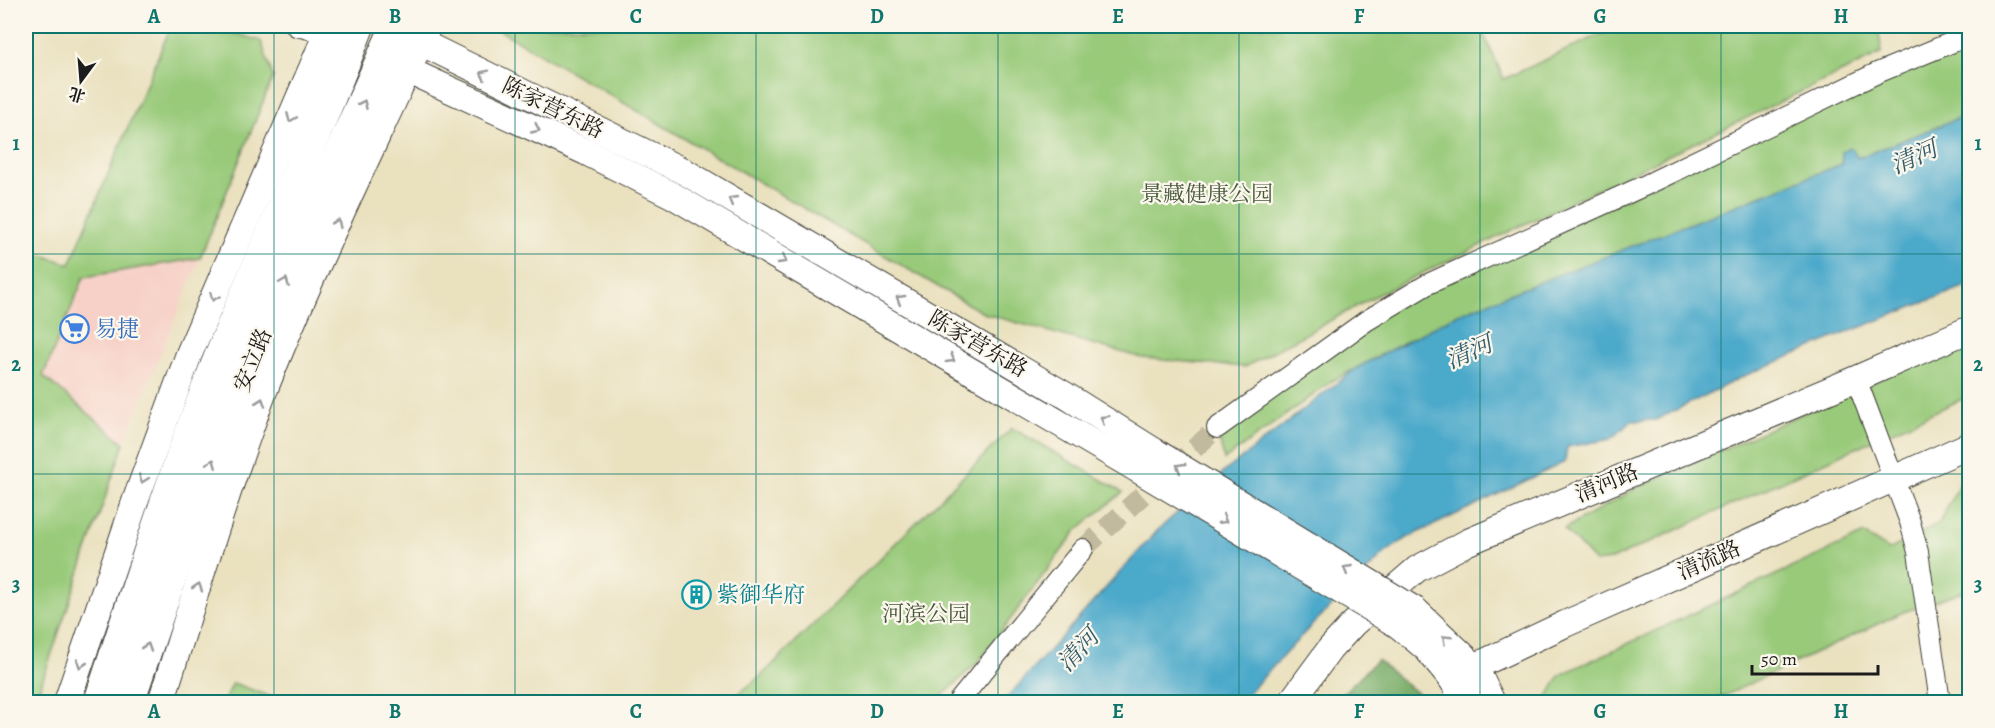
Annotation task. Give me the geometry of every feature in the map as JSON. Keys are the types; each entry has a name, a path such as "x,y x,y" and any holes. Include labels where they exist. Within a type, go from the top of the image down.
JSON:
{"main road":[{"name":"安立路","path":"100,702 174,479 212,377 327,107 358,26"},
{"name":"安立路","path":"128,702 198,499 292,266 415,31"}],"street":[{"path":"68,702 136,499 189,354 329,29 296,26"},
{"name":"安立路","path":"161,702 264,392 312,277 407,70 415,31"},
{"name":"陈家营东路","path":"415,31 685,172 1065,395 1145,460"},
{"path":"1217,428 1366,321 1428,284 1648,184 1876,72 1970,35"},
{"name":"陈家营东路","path":"407,70 575,147 672,195 1145,460 1406,618 1475,667 1492,702"},
{"name":"清河路","path":"1291,702 1330,649 1353,624 1417,569 1468,542 1970,329"},
{"path":"1856,379 1894,477 1918,552 1940,702"},
{"name":"清流路","path":"1451,678 1894,477 1970,445"},
{"path":"958,702 1083,549"},
{"name":"陈家营东路","path":"1406,618 1427,649 1451,678 1465,702"}],"shaded area":[{"path":"200,258 124,443 43,377 84,277"}],"green space":[{"path":"171,26 209,26 261,41 273,77 200,258 84,277 43,376 124,443 35,702 26,702 26,250 70,264"},
{"name":"景藏健康公园","path":"492,26 1480,26 1504,79 1618,26 1878,26 1882,53 1379,294 1245,367 1142,358 983,313"},
{"path":"1969,35 1969,114 1858,158 1850,147 1842,151 1842,164 1456,315 1332,381 1224,460 1217,428 1366,321"},
{"path":"1969,339 1969,396 1611,560 1595,562 1564,529 1635,489"},
{"name":"河滨公园","path":"1012,428 1123,492 1077,530 979,661 936,702 728,702 761,676"},
{"path":"1969,475 1969,589 1901,613 1711,702 1545,702 1560,675 1864,534 1889,550 1939,523 1963,478"},
{"path":"1377,660 1419,695 1423,702 1334,702"},
{"path":"233,683 286,702 224,702"}],"water":[{"name":"清河","path":"1969,114 1969,285 1843,334 1744,376 1656,420 1632,421 1611,439 1567,447 1565,462 1407,538 1385,553 1309,628 1240,702 1003,702 1158,530 1210,483 1355,369 1456,315 1842,164 1842,151 1850,147 1858,158"}],"tunnel":[{"path":"1083,549 1217,428"}],"place":[{"name":"易捷","path":"74,329"},
{"name":"紫御华府","path":"696,595"}]}
